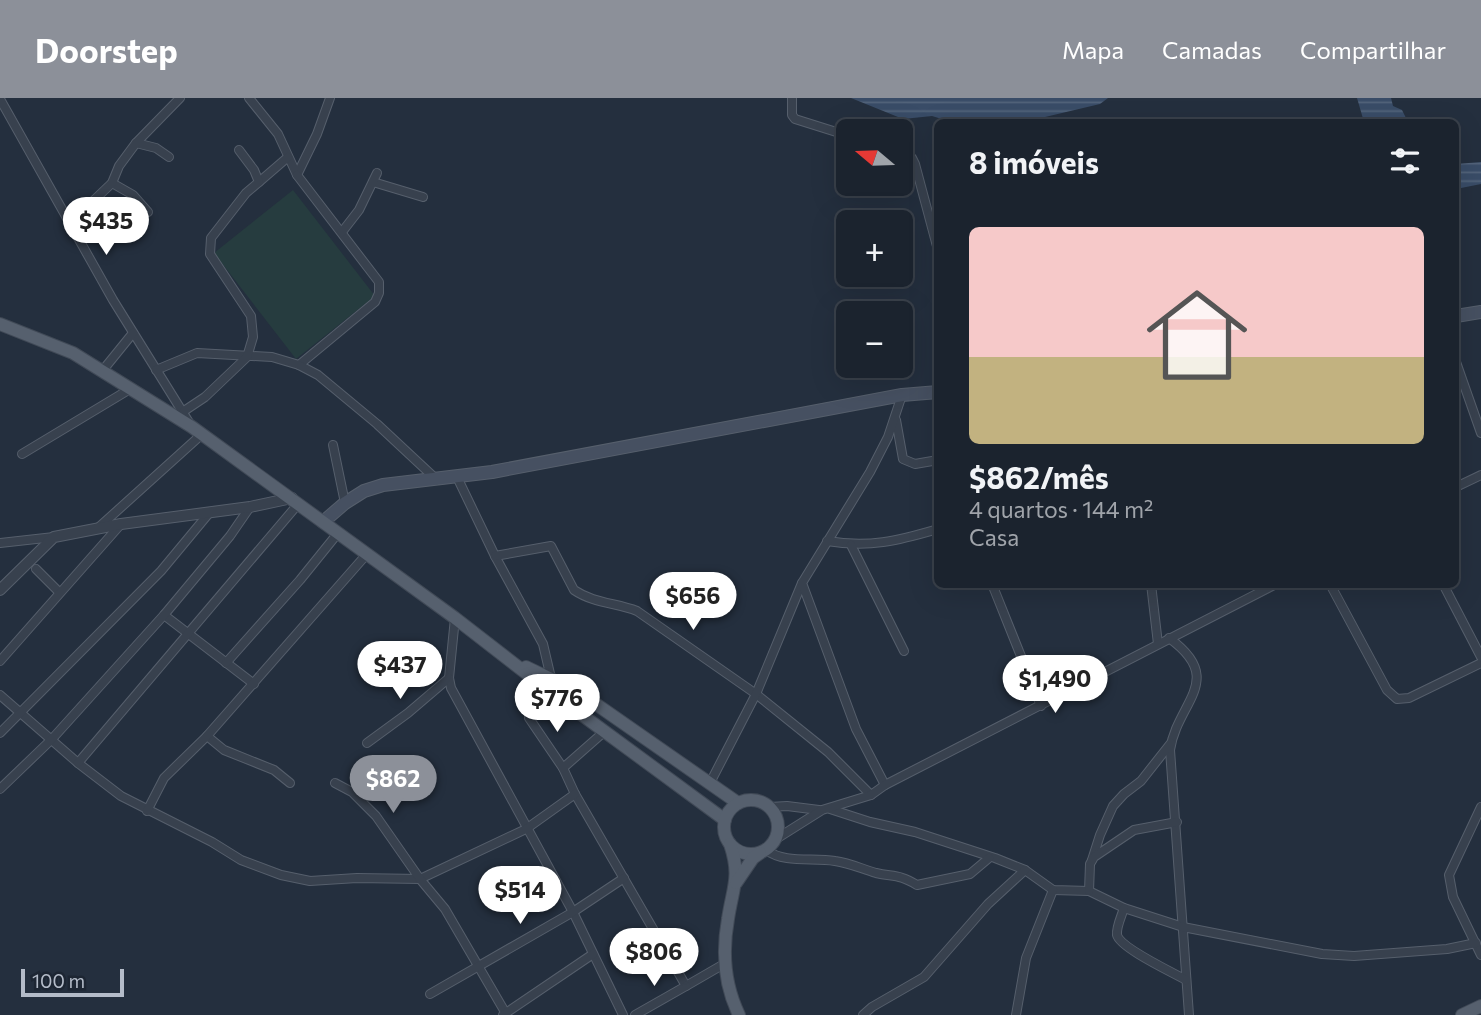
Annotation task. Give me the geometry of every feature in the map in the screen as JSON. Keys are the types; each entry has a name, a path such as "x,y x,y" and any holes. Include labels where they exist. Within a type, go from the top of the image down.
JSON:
{"main road":[{"path":"1459,316 1481,312"},
{"path":"0,324 73,353 197,431 295,500 510,660 547,682 605,731 725,820"},
{"path":"323,522 364,491 383,485 457,477 902,395 934,392"},
{"path":"547,682 580,693 738,803"},
{"path":"736,883 753,858 776,839 778,822 770,807 755,800 732,807 724,828 737,868 728,917 724,964 739,1015"},
{"path":"730,844 738,851 749,854 763,851"},
{"path":"1462,1015 1481,1006"}],"street":[{"path":"71,222 112,183 119,166 136,143 180,98"},
{"path":"249,98 278,134 297,175 379,282 379,293 375,302 299,365"},
{"path":"297,175 312,146 330,98"},
{"path":"0,99 133,333 197,431 98,528"},
{"path":"791,100 795,120 836,132"},
{"path":"136,143 156,148 169,157"},
{"path":"239,150 254,170 259,182"},
{"path":"184,411 205,397 247,357 254,337 251,316 210,254 211,238 246,193 288,157"},
{"path":"914,162 933,218"},
{"path":"342,232 359,210 377,173"},
{"path":"373,182 423,197"},
{"path":"112,183 133,195 148,212"},
{"path":"103,370 133,333"},
{"path":"156,370 197,354 272,357 299,365 318,375 377,424 437,480"},
{"path":"1459,371 1481,433"},
{"path":"22,454 130,388"},
{"path":"710,783 756,694 802,583 856,497 888,437 902,395"},
{"path":"895,417 903,459 915,464 934,461"},
{"path":"332,446 345,503"},
{"path":"1459,486 1481,475"},
{"path":"457,477 495,556 543,644 547,682 530,702 529,718 563,768 575,794 686,986"},
{"path":"0,543 295,500"},
{"path":"78,763 188,634 295,500"},
{"path":"1,787 52,739 164,615 230,536 250,507"},
{"path":"0,733 161,571 210,512"},
{"path":"0,661 121,524"},
{"path":"827,541 851,545 877,544 934,529"},
{"path":"226,663 338,533"},
{"path":"0,590 54,537"},
{"path":"851,545 904,651"},
{"path":"495,556 551,546 574,590 614,606 637,611 756,694 828,752 871,794"},
{"path":"147,811 164,778 207,737 366,555"},
{"path":"36,569 59,592"},
{"path":"802,583 856,729 885,785"},
{"path":"994,588 1041,706"},
{"path":"1151,588 1158,644"},
{"path":"776,839 796,824 871,794 1268,588"},
{"path":"1332,588 1387,690 1397,699 1409,698 1481,663"},
{"path":"1445,588 1481,657"},
{"path":"164,615 254,684"},
{"path":"455,618 450,688 573,912 623,1015"},
{"path":"1089,891 1092,860 1114,806 1141,781 1171,743 1197,682 1196,671 1188,655 1168,639"},
{"path":"367,743 449,678"},
{"path":"0,695 78,763 121,796 147,811 187,828 241,860 310,881 356,878 419,879 526,829 575,794"},
{"path":"563,768 605,731"},
{"path":"207,737 224,750 274,770 290,783"},
{"path":"1171,743 1189,1015"},
{"path":"335,783 352,793 376,817 419,879 445,909 503,1014 593,954"},
{"path":"770,807 826,810 915,832 1025,870 1053,890 1089,891 1124,908 1183,928 1276,946 1344,955 1447,949 1476,943"},
{"path":"1481,807 1449,876 1453,897 1481,955"},
{"path":"1092,860 1135,830 1177,822"},
{"path":"763,851 788,858 855,864 876,873 902,876 917,885 970,874 989,858"},
{"path":"863,1015 924,977 988,904 1025,870"},
{"path":"430,994 573,912 624,878"},
{"path":"1016,1015 1026,958 1053,890"},
{"path":"1124,908 1117,932 1120,940 1150,961 1186,980"},
{"path":"635,1015 724,964"}],"green space":[{"path":"293,190 375,296 296,359 214,253"}],"water":[{"path":"851,98 1108,98 1100,104 1041,119 942,119 932,116 903,119"},
{"path":"1357,98 1391,98 1393,106 1402,110 1406,119 1363,119"},
{"path":"1481,162 1481,184 1459,188 1459,164"}]}
